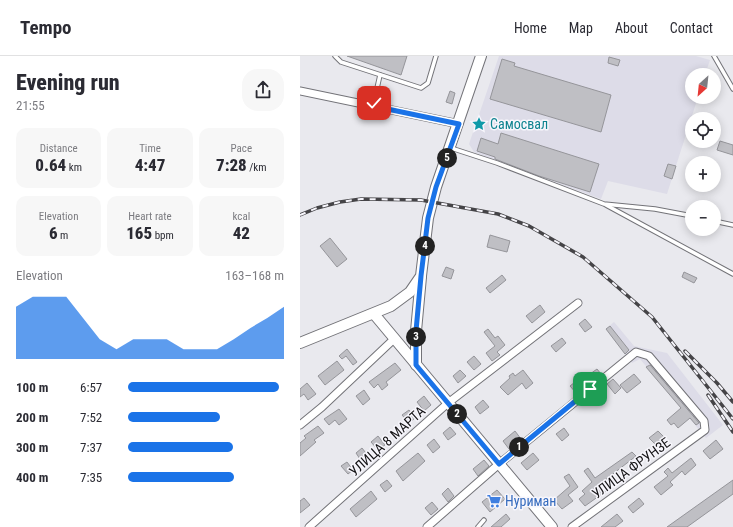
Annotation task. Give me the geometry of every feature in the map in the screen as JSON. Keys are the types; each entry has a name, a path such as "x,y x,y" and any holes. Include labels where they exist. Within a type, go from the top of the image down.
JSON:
{"main road":[{"path":"416,365 416,331 428,218 436,187 451,148 481,56"},
{"path":"300,343 391,306 410,292 421,276"},
{"path":"374,314 552,527"}],"street":[{"path":"300,91 459,124"},
{"name":"УЛИЦА 8 МАРТА","path":"309,527 448,403 578,303"},
{"path":"300,425 322,407 394,339"},
{"name":"УЛИЦА ФРУНЗЕ","path":"499,464 636,352 649,356 704,421 705,430 572,527"},
{"path":"427,527 499,464"}],"lane":[{"path":"335,56 341,62 422,88 428,83 436,56"},
{"path":"714,56 733,89"},
{"path":"373,106 380,75"},
{"path":"451,148 497,163 604,204 733,274"},
{"path":"604,204 655,209 685,215"},
{"path":"721,222 733,225"},
{"path":"478,527 484,520"}],"shaded area":[{"path":"499,56 696,56 710,60 707,68 685,68 685,104 696,104 693,112 685,112 685,138 667,194 608,181 601,199 474,152 469,144"},
{"path":"614,322 634,346 667,353 723,425 706,438 640,359 632,363 606,329"}],"building":[{"path":"347,56 407,56 401,75"},
{"path":"609,57 620,60 618,66 608,63"},
{"path":"502,59 515,63 514,66 611,95 601,132 490,99"},
{"path":"450,91 455,93 452,104 446,102"},
{"path":"501,133 599,164 590,192 539,176 477,151 481,138 498,144"},
{"path":"721,141 733,145 733,155 717,150 718,148 721,148"},
{"path":"668,164 676,166 672,179 664,176"},
{"path":"490,235 510,241 507,252 487,247"},
{"path":"330,238 347,259 337,267 320,246"},
{"path":"446,267 454,270 451,279 442,276"},
{"path":"684,272 697,278 694,283 682,277"},
{"path":"502,275 506,280 490,293 486,288"},
{"path":"540,305 545,312 532,323 526,316"},
{"path":"585,319 592,327 585,332 579,324"},
{"path":"610,326 629,350 625,354 606,329"},
{"path":"488,329 495,338 498,336 505,345 497,352 500,355 492,361 486,353 495,346 484,332"},
{"path":"562,338 566,343 556,352 551,346"},
{"path":"347,349 357,362 353,365 346,356 342,359 339,356"},
{"path":"474,356 481,364 474,370 467,362"},
{"path":"337,361 344,370 325,385 318,376"},
{"path":"395,363 401,370 386,382 388,385 382,390 378,384 374,388 369,382"},
{"path":"650,365 699,423 696,425 690,418 678,428 674,423 671,425 667,420 681,408 646,367"},
{"path":"597,369 601,374 577,394 570,386 584,375 586,377"},
{"path":"460,370 466,376 458,383 453,376"},
{"path":"523,370 533,383 526,389 522,383 508,395 500,387 510,378 509,376 513,373 515,376"},
{"path":"634,374 641,382 627,393 620,385"},
{"path":"613,379 621,388 615,394 607,384"},
{"path":"307,383 316,394 308,400 304,394 300,397 300,389"},
{"path":"364,390 370,399 363,405 356,396"},
{"path":"424,396 431,405 424,411 417,402"},
{"path":"483,400 489,407 480,414 475,407"},
{"path":"339,409 347,419 339,425 335,420 329,425 324,419"},
{"path":"409,410 415,418 409,423 402,415"},
{"path":"318,426 324,433 314,440 316,442 300,456 300,443 306,438 304,436"},
{"path":"450,427 456,434 448,440 443,433"},
{"path":"564,428 569,435 562,441 556,434"},
{"path":"515,431 521,439 509,449 503,441"},
{"path":"658,431 664,437 655,444 649,438"},
{"path":"378,436 385,445 378,450 371,442"},
{"path":"434,439 440,447 433,453 427,445"},
{"path":"716,440 723,449 710,459 703,451"},
{"path":"362,448 369,457 362,462 356,453"},
{"path":"632,452 636,456 600,484 606,491 585,506 579,499 585,494 582,491 592,482 584,471 588,468 595,478"},
{"path":"418,453 425,461 403,481 396,471"},
{"path":"533,453 539,460 527,470 521,463"},
{"path":"691,458 696,465 685,475 682,471 670,482 673,485 661,495 654,487 668,476 664,472 668,468 672,473"},
{"path":"484,460 489,466 478,476 473,469"},
{"path":"347,462 353,470 348,474 341,466"},
{"path":"569,474 578,487 568,495 573,501 562,509 554,500 570,486 564,477"},
{"path":"387,480 392,486 385,492 380,485"},
{"path":"733,480 733,494 687,527 667,527"},
{"path":"448,488 454,496 448,502 442,494"},
{"name":"Нуриман","path":"497,490 505,499 490,512 482,502"},
{"path":"371,491 377,499 356,517 350,509"},
{"path":"304,498 310,505 300,513 300,501"},
{"path":"639,498 644,504 633,513 628,507"},
{"path":"432,502 438,509 431,515 425,508"},
{"path":"506,514 510,519 501,527 491,527"},
{"path":"617,514 623,521 615,527 601,527"}],"railway":[{"path":"300,215 317,208 340,202 361,199 421,200 498,214 529,226 583,257 652,317 733,419"},
{"path":"685,351 717,383 733,402"},
{"path":"708,395 733,432"}],"place":[{"name":"Самосвал","path":"479,124"},
{"name":"Нуриман","path":"494,501"}],"route":[{"path":"374,103 373,106 459,124 436,187 428,218 416,331 416,365 499,464 590,389"}]}
